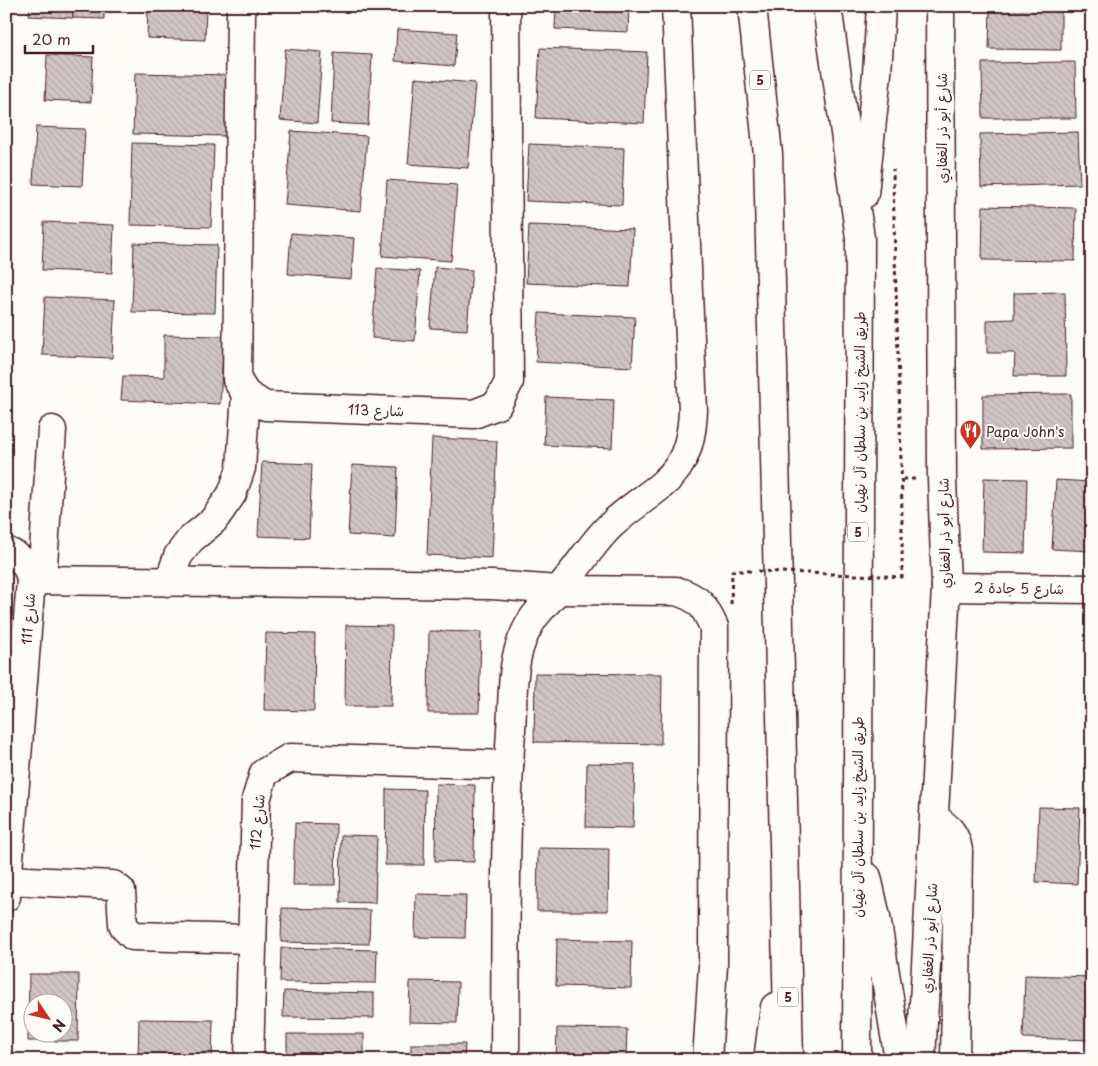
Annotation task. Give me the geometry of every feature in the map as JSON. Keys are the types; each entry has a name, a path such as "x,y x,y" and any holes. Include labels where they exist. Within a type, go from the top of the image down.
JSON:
{"main road":[{"path":"169,582 178,556 190,540 213,521 232,494 241,468 246,394 237,380 241,12 243,6"},
{"name":"شارع 113","path":"246,394 265,406 474,414 497,405 509,382 506,6"},
{"path":"505,1060 509,765 516,665 520,643 529,622 542,605 558,590 608,528 671,478 684,458 692,435 692,391 676,6"},
{"path":"734,6 768,154"},
{"name":"5","path":"752,6 768,154 789,1060"},
{"name":"طريق الشيخ زايد بن سلطان آل نهيان","path":"827,6 860,238 856,832 857,1060"},
{"path":"860,238 877,74 881,6"},
{"name":"شارع أبو ذر الغفاري","path":"921,1060 946,587 942,479 940,6"},
{"name":"شارع 111","path":"7,888 52,430"},
{"path":"6,551 19,556 36,580 492,585 558,590 676,591 693,596 706,609 714,627 713,965 707,1060"},
{"name":"شارع 5 جادة 2","path":"946,587 1092,589"},
{"name":"شارع 112","path":"248,1060 256,800 264,773 290,758 509,765"},
{"path":"934,818 952,830 956,837 958,850 955,1060"},
{"path":"856,832 876,917 899,1060"},
{"path":"7,888 113,885 122,891 123,924 134,936 252,939"},
{"path":"768,1060 786,934"}],"path":[{"path":"732,571 902,577 903,479 895,291 893,167"}],"building":[{"path":"30,6 73,6 73,18 29,16"},
{"path":"73,6 104,6 104,19 73,18"},
{"path":"148,6 206,6 205,40 147,38"},
{"path":"556,6 629,6 628,32 555,29"},
{"path":"990,6 1061,6 1061,50 989,49"},
{"path":"397,29 457,33 454,66 395,61"},
{"path":"540,48 647,52 644,123 536,118"},
{"path":"285,49 322,52 317,123 280,120"},
{"path":"334,53 372,55 368,125 331,123"},
{"path":"47,55 93,57 91,102 45,100"},
{"path":"1075,62 1076,118 983,118 982,63"},
{"path":"135,73 229,75 227,136 133,134"},
{"path":"415,78 475,83 468,168 408,164"},
{"path":"36,127 85,129 82,186 33,184"},
{"path":"291,131 367,136 361,211 285,205"},
{"path":"1078,132 1080,184 981,187 980,134"},
{"path":"132,143 214,145 211,227 130,225"},
{"path":"529,144 624,148 622,205 526,201"},
{"path":"387,180 457,185 451,261 382,256"},
{"path":"983,206 1076,208 1075,261 982,260"},
{"path":"44,222 114,225 112,273 42,270"},
{"path":"529,225 633,229 630,287 526,283"},
{"path":"291,233 354,238 351,279 288,274"},
{"path":"134,243 217,245 215,313 132,312"},
{"path":"435,267 472,270 467,330 430,328"},
{"path":"377,268 420,271 415,341 372,338"},
{"path":"1065,292 1066,376 1014,376 1015,353 987,353 987,320 1014,319 1014,293"},
{"path":"45,297 115,300 112,358 42,355"},
{"path":"539,313 635,317 632,367 536,362"},
{"path":"164,335 224,336 220,404 121,400 123,376 164,377"},
{"path":"1071,394 1071,448 983,449 983,395"},
{"path":"546,397 614,400 612,448 544,445"},
{"path":"432,438 497,441 492,558 427,555"},
{"path":"262,462 312,464 309,538 258,536"},
{"path":"352,465 398,467 395,538 348,535"},
{"path":"984,478 1027,479 1025,553 982,552"},
{"path":"1056,480 1092,482 1092,551 1052,549"},
{"path":"346,625 392,626 391,706 345,706"},
{"path":"429,631 481,632 479,713 428,713"},
{"path":"266,633 315,634 314,711 264,710"},
{"path":"535,673 662,674 661,744 534,742"},
{"path":"587,763 635,764 633,828 586,827"},
{"path":"436,784 475,785 474,862 435,861"},
{"path":"386,789 425,790 424,865 385,865"},
{"path":"1039,807 1080,808 1077,884 1036,882"},
{"path":"295,823 336,824 335,885 293,885"},
{"path":"341,835 377,836 375,903 340,902"},
{"path":"538,848 609,849 608,911 537,911"},
{"path":"416,894 466,895 465,938 415,937"},
{"path":"282,908 370,910 369,944 281,942"},
{"path":"557,939 632,941 631,988 556,986"},
{"path":"281,948 377,950 376,983 280,982"},
{"path":"29,974 79,974 78,1041 72,1041 72,994 29,994"},
{"path":"1025,975 1092,977 1092,1040 1023,1038"},
{"path":"410,981 458,982 457,1023 409,1022"},
{"path":"284,991 374,993 374,1018 283,1017"},
{"path":"139,1019 213,1020 212,1060 138,1060"},
{"path":"557,1028 627,1029 626,1060 556,1060"},
{"path":"287,1034 364,1034 364,1060 287,1060"},
{"path":"411,1044 465,1044 464,1060 411,1060"},
{"path":"1028,1056 1092,1056 1092,1060 1028,1060"},
{"path":"51,1058 125,1059 125,1060 51,1060"}],"place":[{"name":"Papa John's","path":"970,450"}]}
